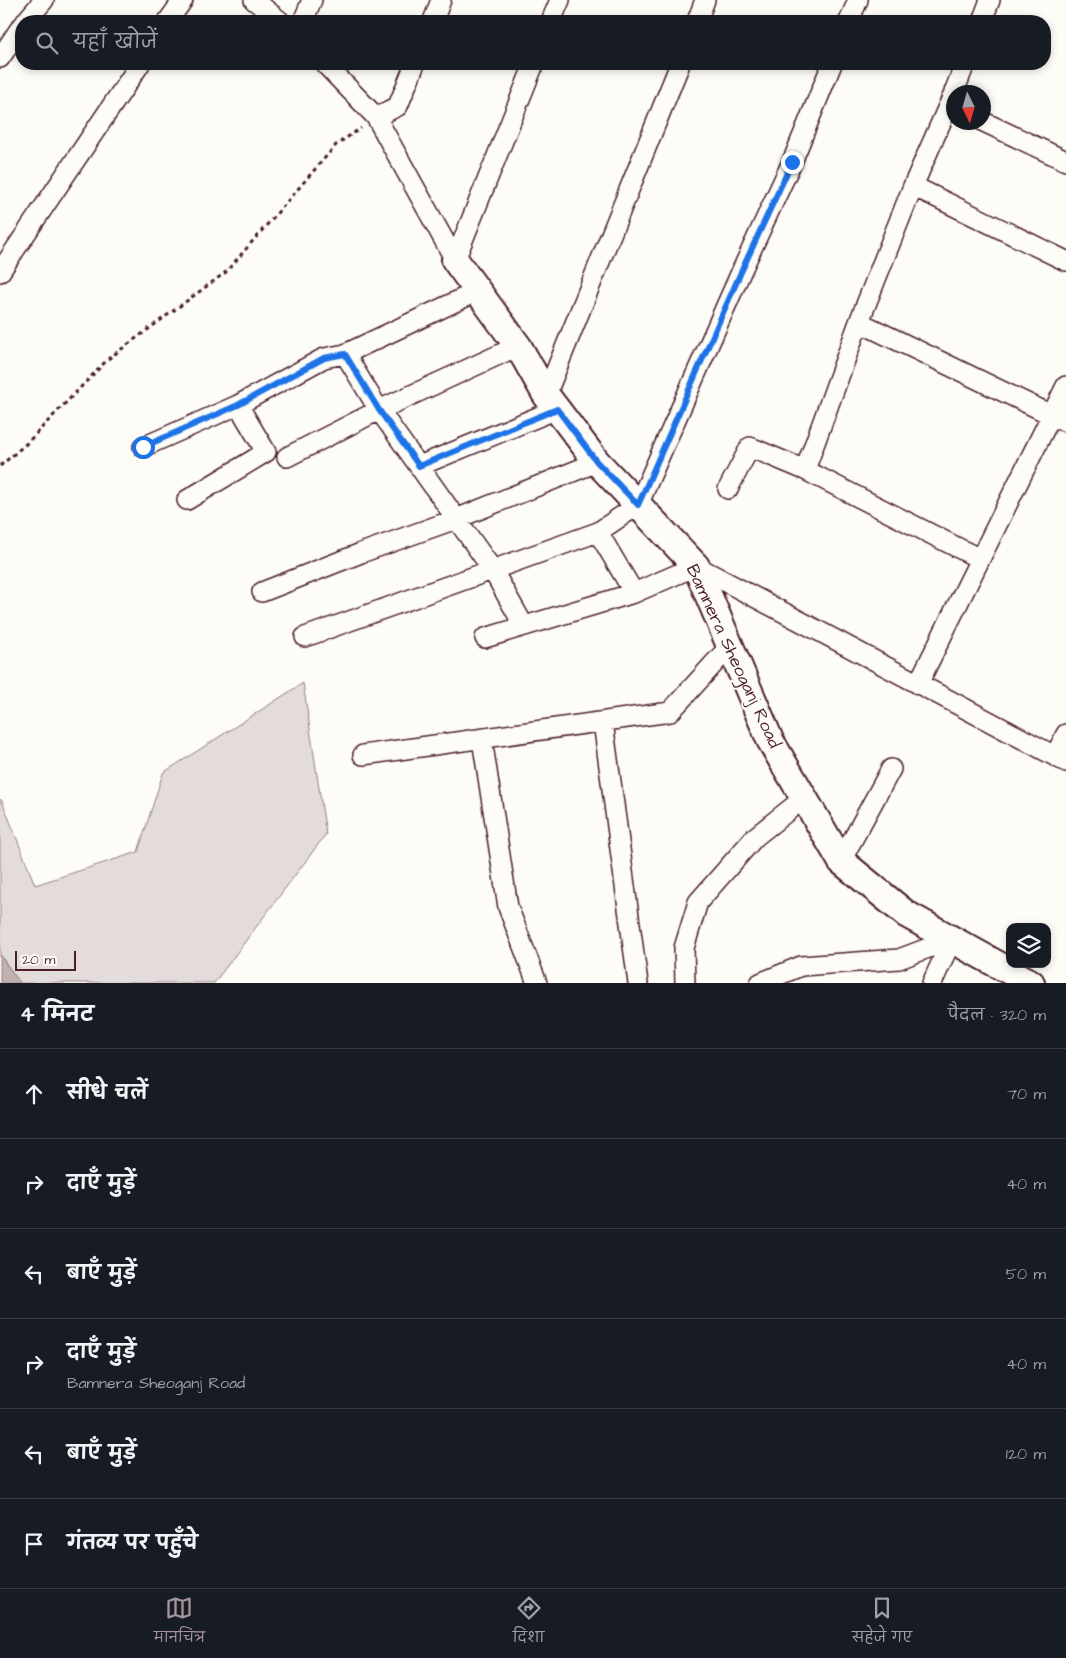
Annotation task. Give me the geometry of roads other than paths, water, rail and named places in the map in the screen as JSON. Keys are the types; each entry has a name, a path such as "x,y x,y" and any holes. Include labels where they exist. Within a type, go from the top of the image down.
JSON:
{"main road":[{"name":"Bamnera Sheoganj Road","path":"455,260 518,346 551,402 597,462 696,566 770,740 841,861 906,914 1031,983"}],"street":[{"path":"31,15 44,0"},
{"path":"172,15 183,0"},
{"path":"254,0 273,15"},
{"path":"306,15 312,0"},
{"path":"436,15 442,0"},
{"path":"554,15 560,0"},
{"path":"699,15 705,0"},
{"path":"852,15 858,0"},
{"path":"984,15 990,0"},
{"path":"0,58 15,36"},
{"path":"0,272 136,70"},
{"path":"331,70 376,118 455,260"},
{"path":"376,118 398,106 413,70"},
{"path":"455,260 532,70"},
{"path":"419,466 551,402 678,70"},
{"path":"304,637 598,532 638,505 792,162 830,70"},
{"path":"957,85 963,70"},
{"path":"805,470 858,322 913,186 946,113"},
{"path":"991,125 1066,161"},
{"path":"913,186 1066,261"},
{"path":"143,447 238,405 324,358 345,354 478,291"},
{"path":"858,322 1059,418"},
{"path":"287,457 379,410 518,346"},
{"path":"345,354 379,410 492,569 524,626"},
{"path":"918,684 980,559 1059,418 1066,386"},
{"path":"187,500 266,452 238,405"},
{"path":"728,489 750,447 805,470 980,559"},
{"path":"262,592 361,553 456,519 597,462"},
{"path":"598,532 634,593"},
{"path":"485,638 634,593 696,566 1061,759 1066,734"},
{"path":"363,756 670,712 730,646"},
{"path":"603,722 638,983"},
{"path":"482,739 508,907 537,983"},
{"path":"841,861 891,769"},
{"path":"685,983 684,948 698,902 755,836 804,798"},
{"path":"760,983 801,966 899,959 952,940"},
{"path":"932,983 952,940"}]}
